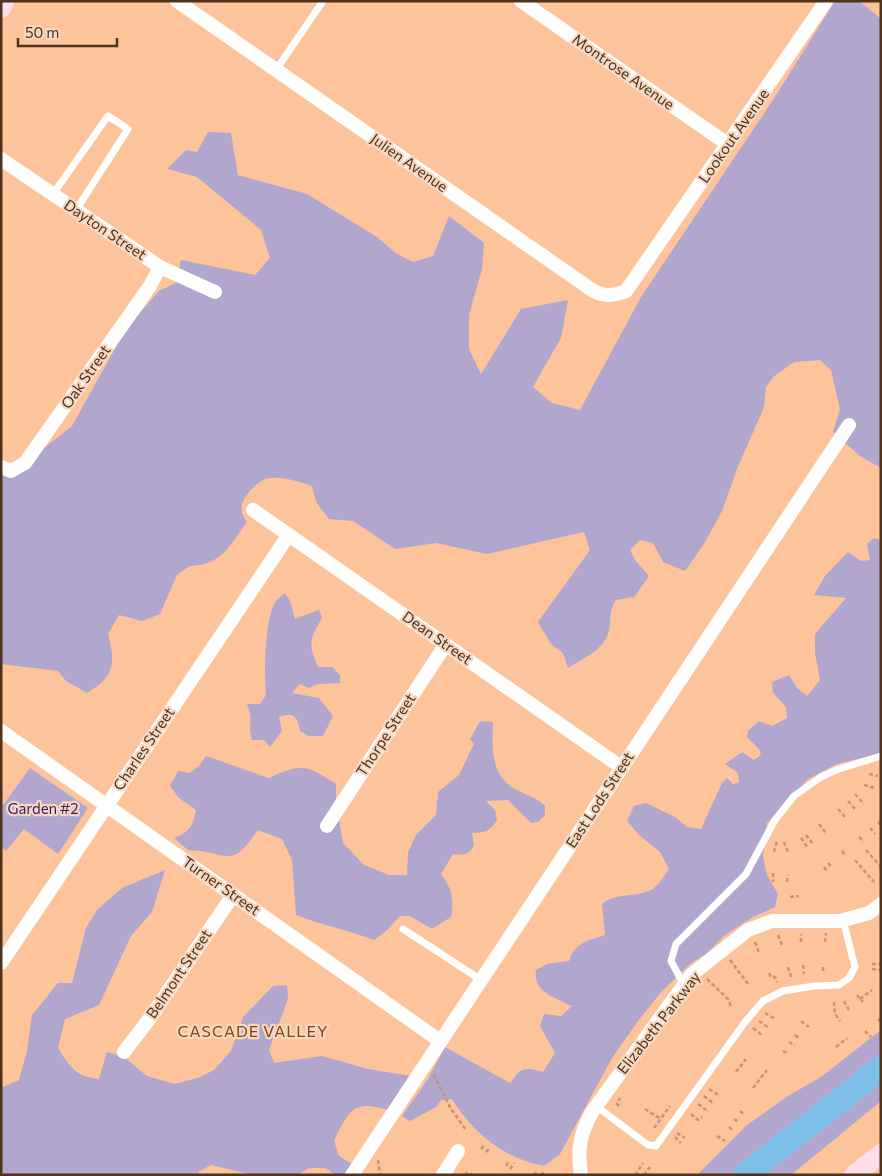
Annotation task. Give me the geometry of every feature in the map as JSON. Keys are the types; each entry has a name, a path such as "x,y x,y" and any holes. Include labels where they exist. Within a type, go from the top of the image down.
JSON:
{"street":[{"path":"1,8 4,1"},
{"name":"Julien Avenue","path":"176,1 601,295 615,295 626,291 640,270"},
{"name":"Montrose Avenue","path":"521,1 726,143"},
{"name":"Lookout Avenue","path":"640,270 826,1"},
{"name":"Dayton Street","path":"1,159 160,267 215,292"},
{"name":"Oak Street","path":"1,467 10,471 25,464 150,286 160,267"},
{"name":"East Lods Street","path":"352,1175 849,425"},
{"name":"Dean Street","path":"253,510 621,767"},
{"name":"Charles Street","path":"1,963 106,804 288,536"},
{"name":"Thorpe Street","path":"327,826 446,644"},
{"name":"Turner Street","path":"1,731 440,1040"},
{"name":"Belmont Street","path":"124,1052 150,1018 233,895"},
{"name":"Elizabeth Parkway","path":"581,1175 579,1162 581,1134 596,1106 691,976 748,930 772,922 843,920 869,913 881,904"},
{"path":"442,1175 458,1152"},
{"path":"854,1175 881,1154"}],"lane":[{"path":"276,70 323,1"},
{"path":"53,194 108,116 128,129 76,210"},
{"path":"684,985 671,961 676,944 746,874 783,808 794,796 821,777 881,756"},
{"path":"596,1106 648,1145 656,1146 745,1022 763,1001 783,991 814,986 839,985 849,978 855,967 843,920"},
{"path":"403,929 481,980"}],"path":[{"path":"869,774 878,776"},
{"path":"864,785 875,788"},
{"path":"855,794 864,804"},
{"path":"848,801 856,810"},
{"path":"838,809 846,818"},
{"path":"878,822 881,825"},
{"path":"819,824 826,833"},
{"path":"870,828 875,834"},
{"path":"806,835 813,844"},
{"path":"859,837 864,842"},
{"path":"801,838 808,848"},
{"path":"774,852 777,841"},
{"path":"784,842 788,852"},
{"path":"866,850 881,867"},
{"path":"842,851 846,856"},
{"path":"855,860 874,882"},
{"path":"828,863 832,868"},
{"path":"824,867 827,871"},
{"path":"773,874 773,882"},
{"path":"788,876 788,882"},
{"path":"790,897 798,896"},
{"path":"801,933 801,942"},
{"path":"825,942 826,933"},
{"path":"778,934 782,945"},
{"path":"755,942 759,952"},
{"path":"730,960 748,984"},
{"path":"872,964 881,964"},
{"path":"803,965 804,974"},
{"path":"823,971 824,965"},
{"path":"788,967 792,977"},
{"path":"872,969 881,970"},
{"path":"769,973 771,977 776,978 777,982"},
{"path":"707,979 728,999 731,1007"},
{"path":"857,995 862,1001 872,990"},
{"path":"844,1000 850,1012"},
{"path":"834,1002 835,1014 840,1021"},
{"path":"759,1021 769,1028"},
{"path":"801,1021 809,1027"},
{"path":"752,1028 763,1036"},
{"path":"865,1031 871,1037"},
{"path":"795,1035 800,1039"},
{"path":"836,1047 847,1038"},
{"path":"789,1042 795,1046"},
{"path":"784,1051 789,1054"},
{"path":"736,1072 746,1059"},
{"path":"426,1064 433,1072 451,1109 466,1130"},
{"path":"753,1088 767,1070"},
{"path":"709,1089 720,1096"},
{"path":"704,1096 714,1104"},
{"path":"698,1104 709,1112"},
{"path":"654,1128 670,1106"},
{"path":"645,1109 661,1119"},
{"path":"740,1111 745,1115"},
{"path":"691,1114 698,1120 702,1117"},
{"path":"734,1119 739,1122"},
{"path":"729,1127 733,1130"},
{"path":"677,1133 685,1138"},
{"path":"717,1136 725,1141"},
{"path":"674,1137 681,1143"},
{"path":"481,1149 485,1144"},
{"path":"486,1152 490,1148"},
{"path":"376,1156 380,1174"},
{"path":"506,1166 509,1160"},
{"path":"510,1169 514,1163"},
{"path":"635,1175 643,1163"},
{"path":"644,1175 650,1167"},
{"path":"374,1170 380,1174"},
{"path":"465,1175 468,1170"}],"green space":[{"path":"835,1 859,1 881,19 881,468 860,456 833,432 840,409 831,370 820,360 794,362 773,377 766,387 764,407 737,469 722,511 704,544 685,571 663,562 653,543 640,540 630,550 635,560 649,576 634,597 616,600 613,605 608,634 601,646 568,668 563,653 551,644 538,622 590,550 584,532 487,554 436,543 395,549 353,521 329,519 316,502 312,486 275,478 262,481 243,500 241,509 247,522 224,553 209,562 189,566 177,575 160,614 142,621 119,615 108,634 112,654 111,669 103,681 96,687 87,693 66,681 58,671 1,664 1,469 25,463 72,426 126,329 159,291 176,283 181,260 255,275 270,258 261,230 197,177 167,169 186,150 197,152 208,132 231,133 238,175 307,194 377,237 397,254 413,262 433,256 449,216 484,243 482,269 469,315 469,349 481,374 521,309 568,300 561,338 533,387 552,403 580,410 641,297 773,100"},
{"path":"874,538 881,540 881,753 837,764 808,779 767,823 763,856 767,875 778,894 775,907 753,917 725,935 707,953 690,964 662,991 612,1058 560,1154 544,1166 516,1157 491,1143 470,1123 452,1099 441,1100 436,1107 410,1121 402,1116 428,1079 445,1047 510,1083 520,1071 531,1069 543,1072 555,1053 540,1026 544,1014 561,1016 572,1006 552,997 542,989 536,978 536,970 547,964 569,961 578,946 605,935 602,904 619,896 638,894 651,890 669,869 660,852 639,835 627,821 634,806 646,803 675,817 687,827 701,829 722,783 727,778 733,784 739,782 738,773 725,764 742,752 754,760 761,755 759,749 747,737 748,731 759,721 772,726 787,718 786,707 773,693 772,682 789,675 797,688 807,696 820,680 815,653 815,634 846,598 814,595 825,576 848,552 861,561 870,560 867,544"},
{"path":"285,593 290,601 295,619 319,610 322,618 312,637 311,647 318,667 332,667 340,675 340,683 318,684 309,688 300,684 292,693 319,698 333,716 323,736 309,736 300,731 294,716 284,715 279,717 282,731 270,747 264,740 252,740 247,704 260,704 266,695 265,662 271,612 274,604"},
{"path":"480,721 493,722 492,741 494,759 501,776 515,789 542,803 545,806 545,815 538,822 531,823 508,800 486,801 495,810 497,820 487,831 472,833 474,846 465,854 453,854 441,874 451,894 451,917 432,929 410,916 400,916 386,931 374,940 296,915 292,860 282,839 258,830 241,851 228,856 188,850 174,838 190,828 196,810 179,798 170,786 178,771 190,773 200,765 206,756 269,778 289,770 304,768 318,773 336,784 336,803 343,843 364,865 389,875 407,875 408,852 416,835 436,815 438,792 459,775 474,744 470,739"},
{"name":"Garden #2","path":"30,768 88,808 58,854 24,829 6,851 1,847 1,808"},
{"path":"165,870 152,912 131,936 99,1005 65,1019 58,1048 74,1070 91,1078 99,1079 107,1052 124,1057 147,1076 174,1084 198,1078 214,1070 231,1051 243,1017 273,986 287,985 288,999 269,1050 274,1063 322,1056 368,1069 417,1077 394,1112 381,1108 362,1106 350,1113 345,1120 334,1141 339,1156 357,1167 352,1175 335,1175 326,1168 309,1168 297,1175 253,1175 211,1165 198,1172 200,1175 1,1175 1,1088 19,1080 27,1051 32,1015 58,983 72,983 86,928 97,910 122,888"},
{"path":"881,1030 881,1056 795,1124 737,1175 697,1175 747,1125 788,1096 821,1077"},
{"path":"881,1074 881,1101 791,1175 756,1175 787,1152 842,1103"}],"waterway":[{"path":"745,1175 881,1068"}],"district":[{"name":"CASCADE VALLEY","path":"253,1031"}]}
